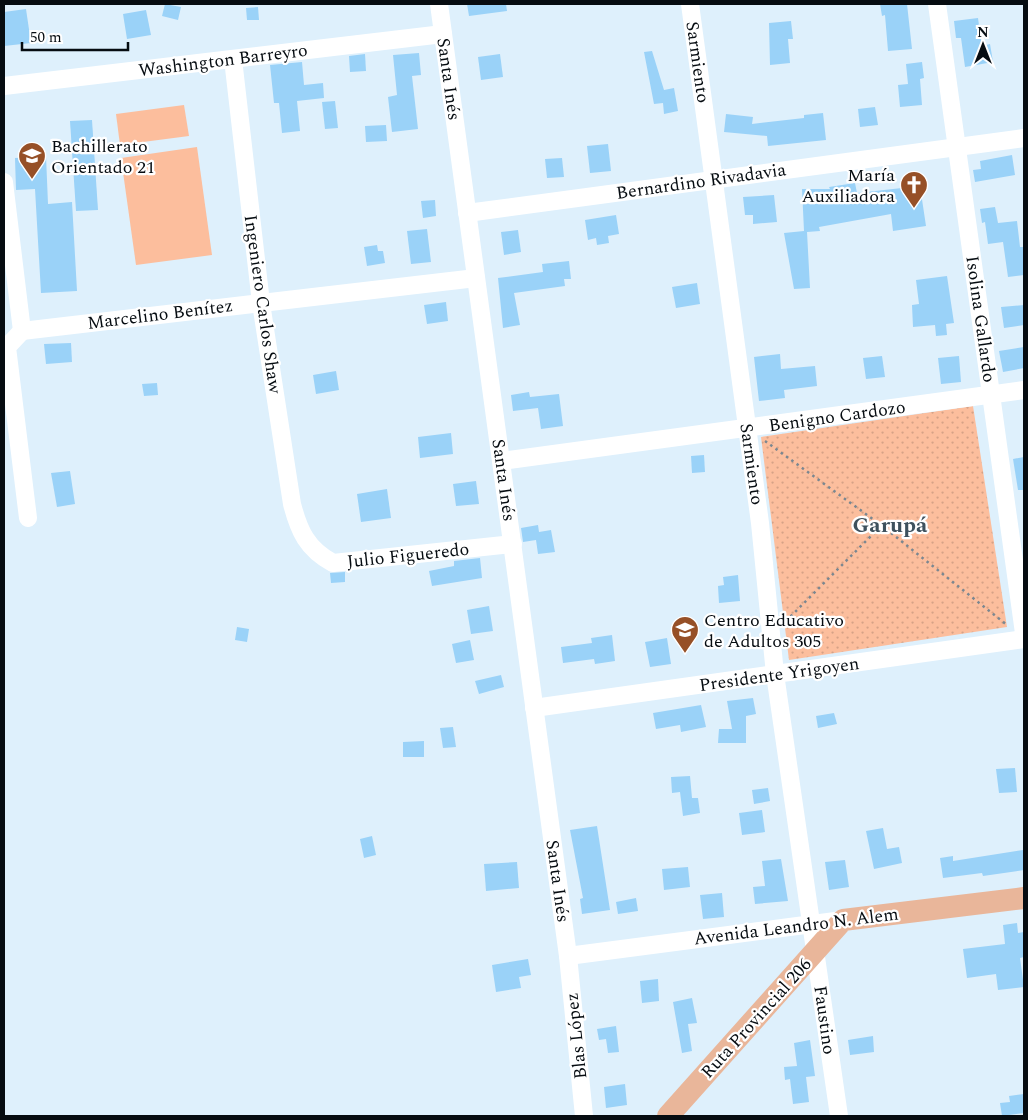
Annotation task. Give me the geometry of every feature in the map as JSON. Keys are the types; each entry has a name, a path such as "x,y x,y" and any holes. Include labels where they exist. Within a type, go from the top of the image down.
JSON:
{"main road":[{"name":"Avenida Leandro N. Alem","path":"843,920 1024,898"},
{"name":"Ruta Provincial 206","path":"668,1116 843,920"}],"street":[{"name":"Santa Inés","path":"439,4 568,956"},
{"name":"Sarmiento","path":"690,4 760,523 775,674 812,924"},
{"name":"Isolina Gallardo","path":"936,4 991,394 1017,630"},
{"name":"Washington Barreyro","path":"4,86 443,34"},
{"name":"Ingeniero Carlos Shaw","path":"233,59 262,302 292,504 298,528 309,546"},
{"name":"Bernardino Rivadavia","path":"467,213 1024,138"},
{"path":"4,182 22,331 7,347 28,518"},
{"name":"Marcelino Benítez","path":"22,331 476,278"},
{"name":"Benigno Cardozo","path":"501,461 1024,390"},
{"name":"Julio Figueredo","path":"309,546 321,557 333,563 513,544"},
{"name":"Presidente Yrigoyen","path":"534,708 1024,639"},
{"name":"Avenida Leandro N. Alem","path":"568,956 843,920"},
{"name":"Faustino","path":"812,924 839,1116"},
{"name":"Blas López","path":"568,956 584,1116"}],"path":[{"path":"747,428 881,525 1017,630"},
{"path":"771,636 881,525"}],"shaded area":[{"path":"184,105 189,136 120,145 116,114"},
{"path":"197,147 212,255 136,265 121,158"},
{"path":"973,406 1007,627 789,660 761,437"}],"building":[{"path":"165,4 181,7 178,20 162,16"},
{"path":"467,4 506,4 507,11 469,16"},
{"path":"880,4 907,4 912,49 888,51 885,15 882,16"},
{"path":"258,7 259,20 247,20 246,8"},
{"path":"26,9 31,43 4,46 4,12"},
{"path":"146,10 151,35 127,39 123,14"},
{"path":"978,18 982,46 990,44 993,62 965,67 961,38 956,38 954,21"},
{"path":"791,21 793,39 788,39 790,63 770,65 769,23"},
{"path":"652,51 664,90 674,88 678,111 664,114 663,103 654,104 644,52"},
{"path":"419,53 421,75 412,76 418,129 392,132 388,97 397,95 393,55"},
{"path":"365,54 366,71 350,72 349,56"},
{"path":"500,54 503,77 481,80 478,57"},
{"path":"302,62 304,85 323,83 324,98 297,101 300,131 282,133 279,103 274,103 270,65"},
{"path":"922,62 924,78 920,79 922,105 900,107 898,85 908,84 906,64"},
{"path":"335,101 338,128 325,129 322,102"},
{"path":"875,107 878,125 860,127 858,109"},
{"path":"823,113 826,140 768,146 767,136 724,132 726,114 753,117 752,124 804,118 804,115"},
{"path":"92,120 98,210 76,211 70,121"},
{"path":"386,125 387,141 366,142 365,126"},
{"path":"608,144 611,171 590,173 587,146"},
{"path":"1012,155 1015,175 975,182 973,170 981,169 980,161"},
{"path":"46,156 48,204 72,202 77,291 41,293 35,189 16,190 15,158"},
{"path":"562,158 564,177 547,178 545,159"},
{"path":"855,183 857,193 920,186 926,226 893,231 891,214 819,227 820,231 807,232 810,288 794,289 784,233 804,231 802,189 830,189 829,187"},
{"path":"774,195 777,222 753,224 753,215 745,215 743,197"},
{"path":"435,200 436,216 423,218 421,201"},
{"path":"995,207 998,223 1017,221 1020,247 1024,247 1024,275 1008,277 1003,242 988,244 985,222 982,223 980,209"},
{"path":"616,215 619,234 608,236 609,243 597,245 596,238 588,240 585,220"},
{"path":"427,229 431,262 411,264 407,231"},
{"path":"518,230 521,252 504,255 501,232"},
{"path":"377,245 378,251 383,251 385,263 367,266 364,247"},
{"path":"569,261 571,279 564,279 565,286 514,293 520,325 503,328 498,278 543,272 542,264"},
{"path":"947,276 954,323 946,324 947,335 936,336 935,325 913,327 912,305 919,304 916,280"},
{"path":"697,283 700,304 676,308 672,287"},
{"path":"446,302 448,321 427,324 424,305"},
{"path":"1024,305 1024,325 1004,328 1001,307"},
{"path":"71,343 72,362 46,364 44,344"},
{"path":"1024,347 1024,368 1003,372 999,351"},
{"path":"780,354 781,369 815,366 817,386 784,390 785,398 759,401 754,357"},
{"path":"882,356 885,377 866,379 863,358"},
{"path":"959,356 961,382 941,384 938,358"},
{"path":"336,371 339,390 316,394 313,375"},
{"path":"157,383 158,395 144,396 142,384"},
{"path":"529,392 530,397 559,394 563,426 541,429 538,408 513,411 511,395"},
{"path":"451,433 453,454 420,458 418,437"},
{"path":"704,455 705,472 692,473 691,456"},
{"path":"1024,457 1024,490 1018,490 1013,459"},
{"path":"70,471 75,504 57,507 51,473"},
{"path":"476,481 479,504 456,506 453,484"},
{"path":"387,489 391,518 361,522 357,494"},
{"path":"538,525 539,532 551,530 555,552 538,554 536,540 523,542 521,528"},
{"path":"480,558 482,578 432,586 429,571 454,566 454,561"},
{"path":"345,572 345,582 331,583 330,573"},
{"path":"738,575 740,601 719,603 718,586 724,585 723,577"},
{"path":"489,606 493,631 471,634 467,610"},
{"path":"237,627 249,629 247,642 235,640"},
{"path":"612,635 615,661 595,664 594,659 563,663 561,647 592,643 591,638"},
{"path":"667,638 671,664 650,667 645,642"},
{"path":"470,640 474,660 456,663 452,644"},
{"path":"501,675 504,687 479,694 475,681"},
{"path":"753,698 756,714 746,716 746,743 718,743 719,729 732,729 727,701"},
{"path":"701,705 706,727 681,732 680,725 656,729 653,713"},
{"path":"834,713 837,724 818,728 816,716"},
{"path":"453,727 456,747 443,748 440,728"},
{"path":"424,741 424,757 403,757 403,742"},
{"path":"1015,768 1017,792 999,793 996,769"},
{"path":"690,776 692,798 698,798 700,813 683,816 680,792 672,793 671,777"},
{"path":"768,788 770,801 754,804 752,790"},
{"path":"762,810 765,832 742,835 739,813"},
{"path":"597,826 610,910 582,914 580,899 583,898 570,830"},
{"path":"883,828 887,849 899,847 902,863 874,869 866,831"},
{"path":"372,836 376,855 364,858 360,839"},
{"path":"1023,850 1024,870 983,876 982,873 943,878 940,858 953,856 953,861"},
{"path":"781,859 788,901 755,904 753,887 765,886 762,861"},
{"path":"845,860 849,887 829,890 825,862"},
{"path":"517,862 519,888 486,891 484,864"},
{"path":"688,867 690,887 664,890 662,869"},
{"path":"722,893 724,917 703,919 700,895"},
{"path":"636,898 638,911 618,914 616,902"},
{"path":"1017,923 1018,933 1024,932 1024,957 1020,958 1024,987 998,990 996,974 967,978 963,949 1005,944 1003,925"},
{"path":"528,959 531,975 519,977 521,988 496,992 492,965"},
{"path":"658,979 659,1001 642,1003 640,981"},
{"path":"692,998 697,1023 688,1024 692,1051 682,1053 673,1002"},
{"path":"616,1026 619,1052 608,1053 606,1039 599,1040 597,1029"},
{"path":"873,1036 874,1052 850,1055 848,1040"},
{"path":"810,1040 815,1076 806,1077 809,1102 793,1104 790,1079 785,1080 784,1067 797,1066 794,1043"},
{"path":"625,1084 627,1105 606,1108 604,1087"},
{"path":"1024,1094 1024,1113 1002,1116 1000,1103 1010,1102 1009,1096"}],"place":[{"name":"Bachillerato Orientado 21","path":"32,180"},
{"name":"María Auxiliadora","path":"914,209"},
{"name":"Centro Educativo de Adultos 305","path":"685,654"}],"district":[{"name":"Garupá","path":"890,524"}]}
